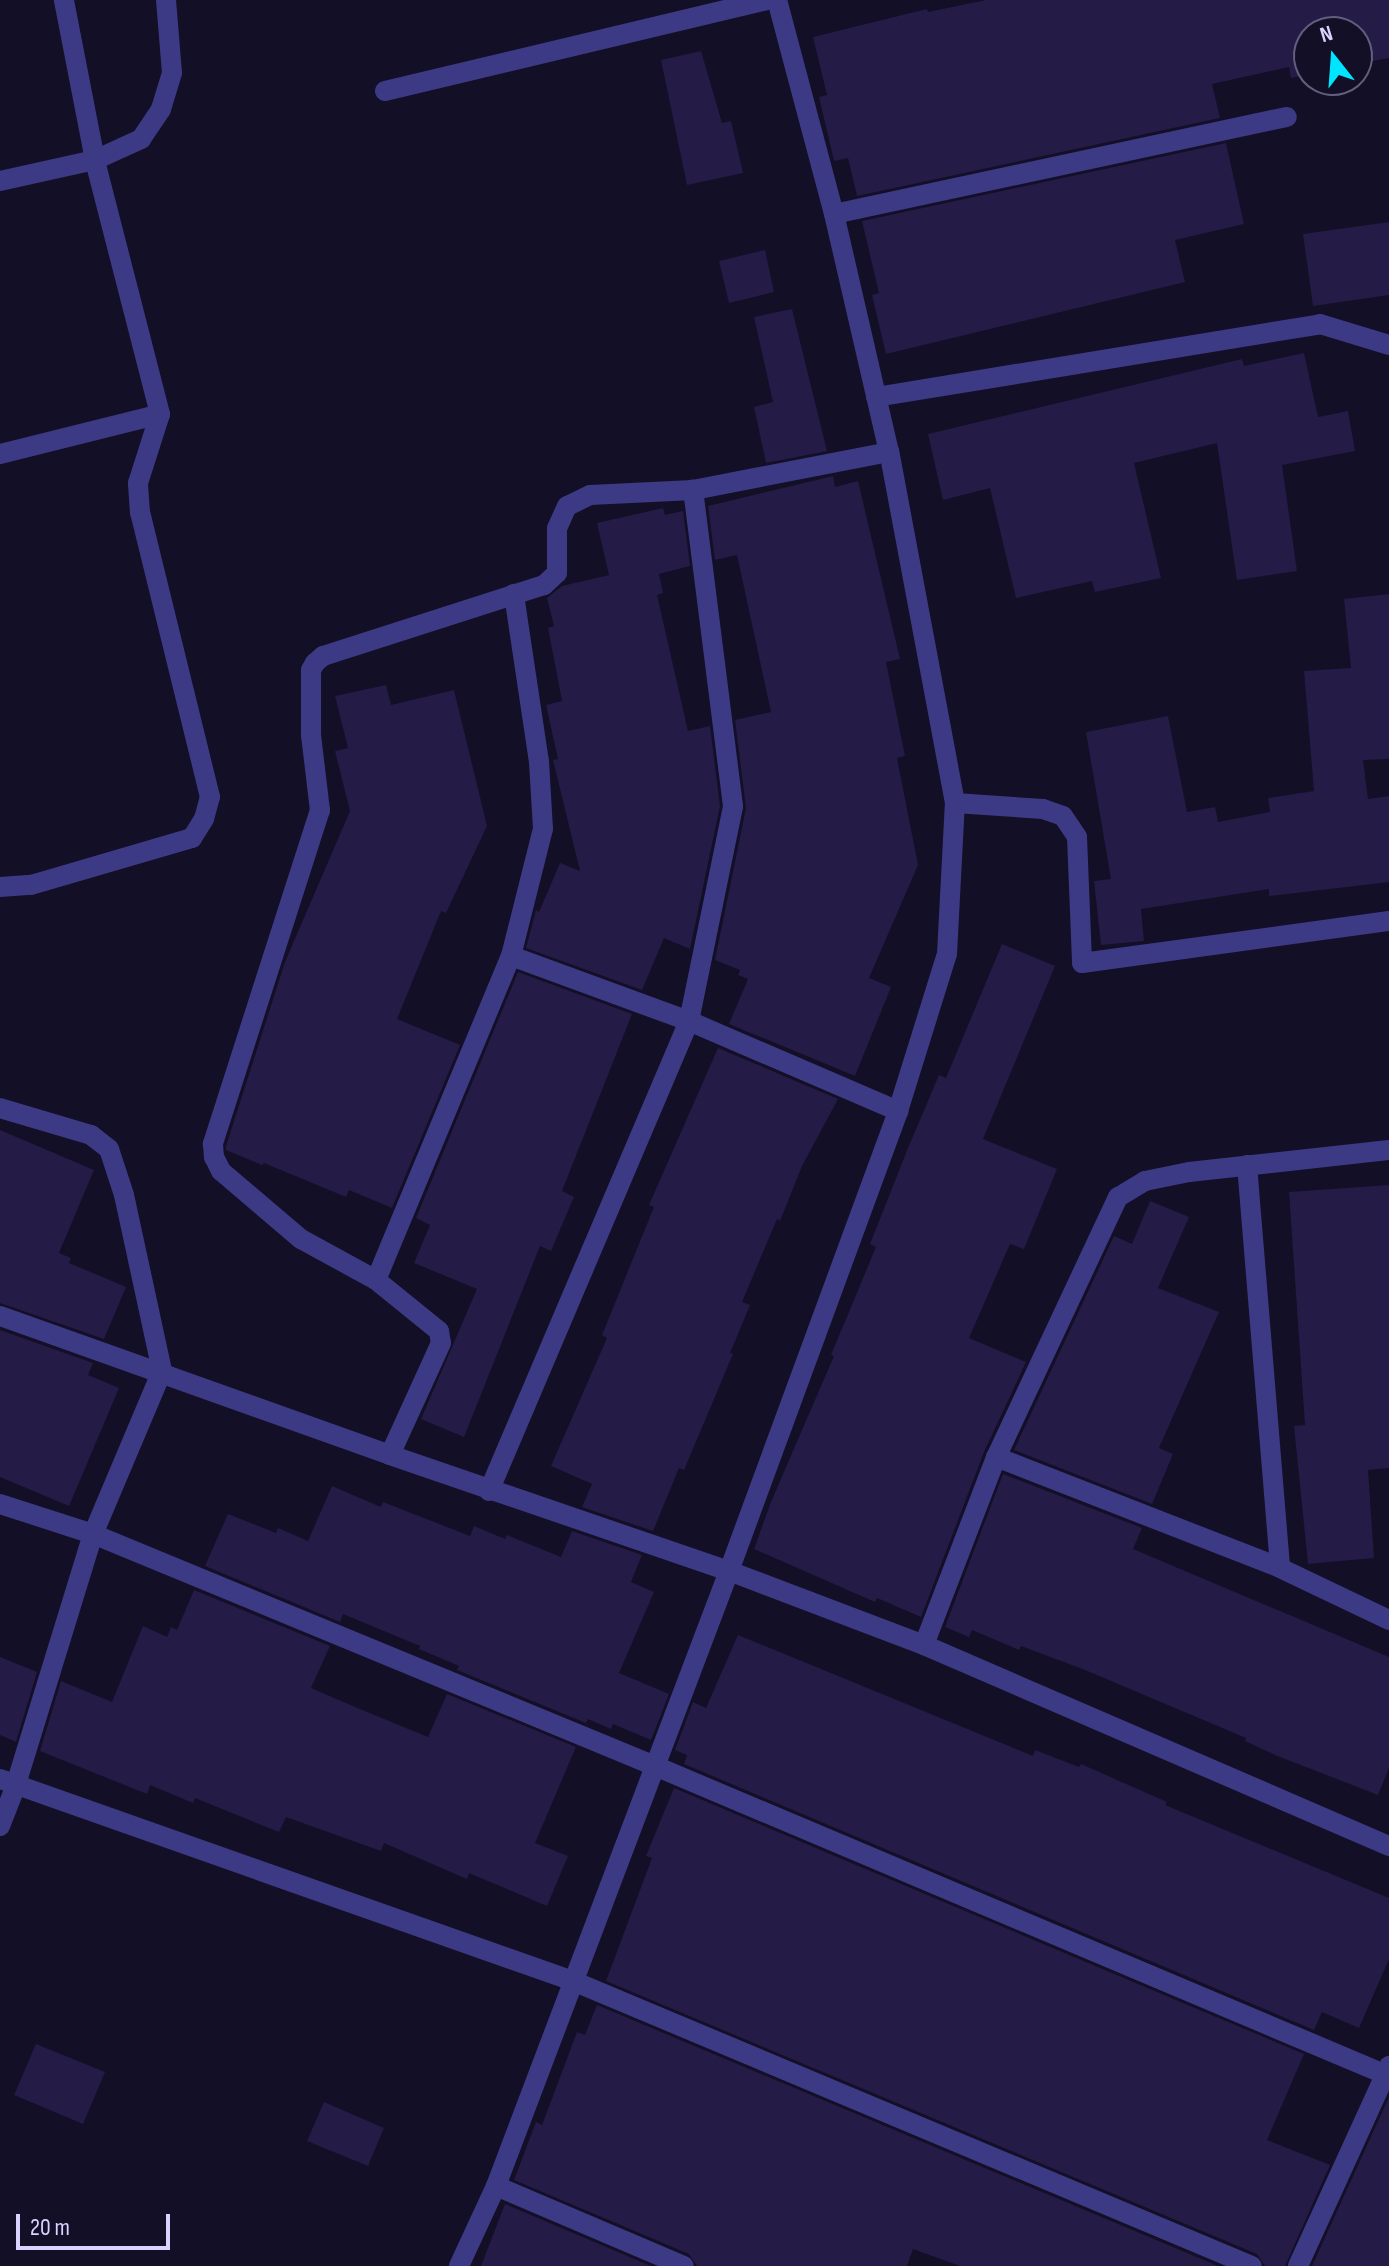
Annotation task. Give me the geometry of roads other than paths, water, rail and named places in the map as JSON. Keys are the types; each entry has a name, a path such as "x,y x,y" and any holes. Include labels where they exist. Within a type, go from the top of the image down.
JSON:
{"street":[{"path":"0,887 31,885 192,838 204,819 210,797 140,513 138,483 160,414 95,160 64,0"},
{"path":"0,181 95,160 141,139 161,109 172,73 166,0"},
{"path":"385,91 766,0"},
{"path":"459,2266 496,2186 729,1571 898,1111 947,954 955,803 889,452 834,214 777,0"},
{"path":"834,214 1287,117"},
{"path":"876,397 1320,324 1389,345"},
{"path":"0,454 160,414"},
{"path":"390,1455 441,1343 433,1323 376,1280 301,1239 221,1171 214,1157 213,1144 320,810 311,735 311,670 323,656 544,585 557,573 557,528 567,506 590,495 693,490 889,452"},
{"path":"489,1491 689,1021 733,806 693,490"},
{"path":"376,1280 511,956 543,829 539,762 514,594"},
{"path":"955,803 1043,809 1063,816 1077,837 1082,963 1389,921"},
{"path":"511,956 689,1021 898,1111"},
{"path":"0,1108 91,1135 109,1149 124,1195 162,1371 93,1534 8,1782 0,1826"},
{"path":"924,1645 996,1457 1118,1197 1145,1181 1247,1165 1389,1150"},
{"path":"1247,1165 1280,1568"},
{"path":"0,1316 162,1371 489,1491 729,1571 924,1645 1389,1846"},
{"path":"996,1457 1280,1568 1389,1620"},
{"path":"0,1504 93,1534 1388,2072 1298,2266"},
{"path":"8,1782 573,1981 1252,2266"},
{"path":"496,2186 684,2266"}]}
